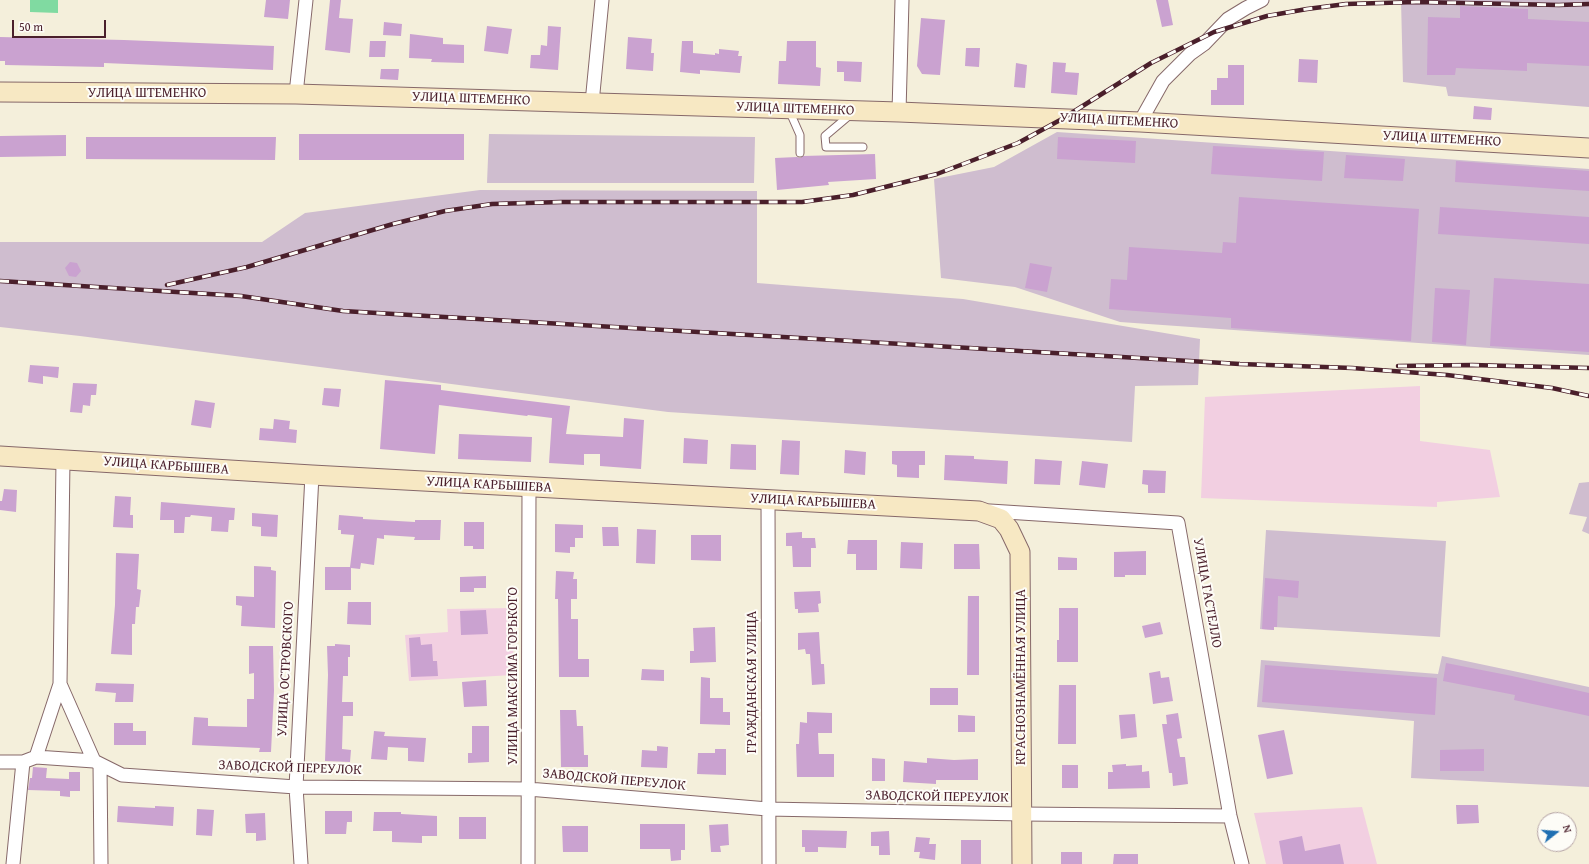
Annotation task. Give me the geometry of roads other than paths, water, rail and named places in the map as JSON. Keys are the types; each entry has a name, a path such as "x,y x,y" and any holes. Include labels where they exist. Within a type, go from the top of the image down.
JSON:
{"main road":[{"name":"УЛИЦА ШТЕМЕНКО","path":"0,92 296,94 856,110 1140,122 1589,148"},
{"name":"УЛИЦА КАРБЫШЕВА","path":"0,456 312,475 978,511"},
{"name":"КРАСНОЗНАМЁННАЯ УЛИЦА","path":"978,511 1001,519 1009,529 1020,552 1022,864"}],"street":[{"path":"296,94 306,0"},
{"path":"592,103 602,0"},
{"path":"899,112 902,0"},
{"path":"1140,122 1163,81 1190,54 1204,44 1228,19 1262,0"},
{"path":"36,757 60,684 63,460"},
{"name":"УЛИЦА ОСТРОВСКОГО","path":"301,864 296,787 312,475"},
{"name":"УЛИЦА МАКСИМА ГОРЬКОГО","path":"528,864 529,487"},
{"name":"ГРАЖДАНСКАЯ УЛИЦА","path":"768,500 769,864"},
{"name":"УЛИЦА ГАСТЕЛЛО","path":"978,511 1178,523 1230,816 1242,864"},
{"path":"60,684 97,763 101,864"},
{"name":"ЗАВОДСКОЙ ПЕРЕУЛОК","path":"0,762 23,762 36,757 97,763 122,776 296,787 528,789 768,809 1230,816"},
{"path":"13,864 23,762"}],"lane":[{"path":"788,108 800,135 800,153"},
{"path":"856,110 825,136 826,147 863,147"}],"railway":[{"path":"167,285 247,267 393,224 445,211 492,204 561,202 802,202 853,195 937,174 1018,143 1062,119 1151,63 1214,32 1267,16 1346,4 1416,2 1559,5 1589,4"},
{"path":"0,281 241,296 343,311 1240,364 1352,368 1447,375 1552,388 1589,396"},
{"path":"1398,366 1472,365 1589,368"}]}
